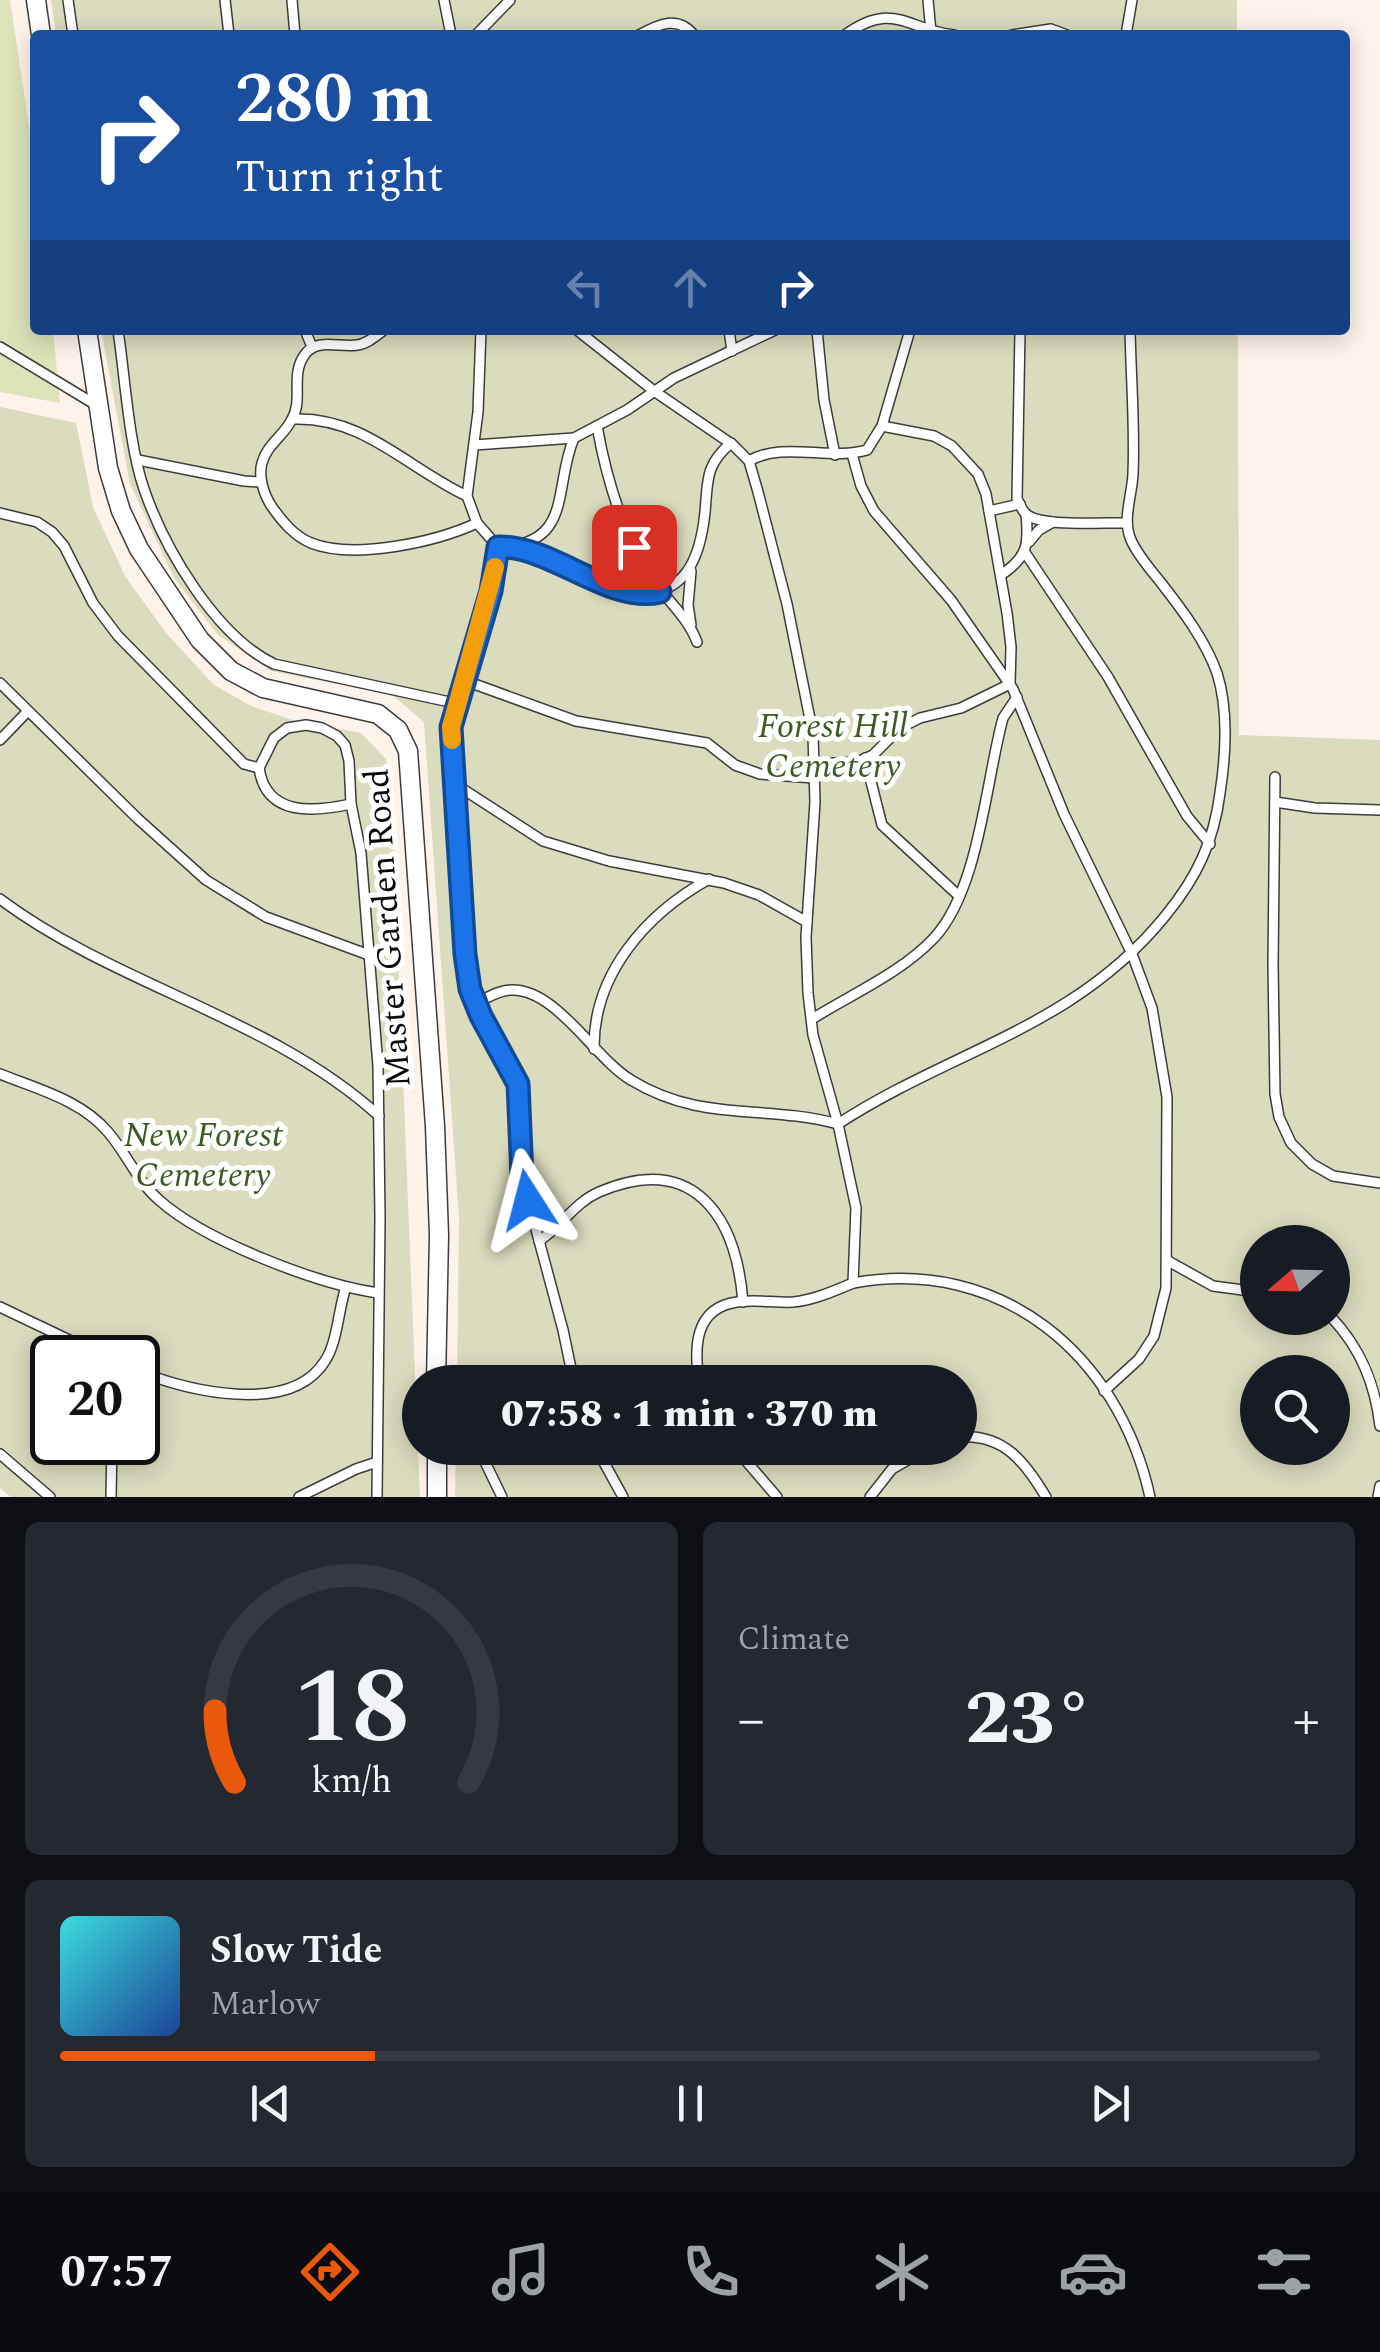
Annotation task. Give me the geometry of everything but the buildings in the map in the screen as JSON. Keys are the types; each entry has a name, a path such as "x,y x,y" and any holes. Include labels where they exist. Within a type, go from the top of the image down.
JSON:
{"street":[{"path":"36,0 40,30"},
{"name":"Master Garden Road","path":"87,335 108,468 121,512 140,549 200,640 231,671 263,688 378,714 398,730 408,751 436,1126 436,1365"},
{"path":"437,1465 437,1497"}],"lane":[{"path":"68,0 72,30"},
{"path":"226,0 229,30"},
{"path":"292,0 295,30"},
{"path":"444,0 449,30"},
{"path":"481,30 510,0"},
{"path":"928,0 931,30"},
{"path":"1127,30 1132,0"},
{"path":"852,30 868,17 882,14 915,20 928,30"},
{"path":"651,30 672,21 689,30"},
{"path":"119,335 143,487 181,564 228,630 253,654 274,664 459,704"},
{"path":"307,335 312,347"},
{"path":"376,335 358,346 312,347 304,355 295,375 293,419 270,445 261,465 261,482 268,501 296,534 331,548 369,548 432,540 477,524"},
{"path":"480,335 481,380 466,496 477,524 498,547"},
{"path":"583,335 654,391 731,443 749,461 803,678 813,734 807,922 812,1019 856,1208 853,1283"},
{"path":"730,335 732,351"},
{"path":"474,446 574,438 654,391 765,335"},
{"path":"818,335 824,400 835,454"},
{"path":"749,461 760,454 777,452 852,454 867,450 882,426 909,335"},
{"path":"1020,335 1020,504 1036,520 1127,523"},
{"path":"476,1003 512,990 532,993 626,1078 682,1104 713,1111 791,1114 838,1124 868,1105 1051,1015 1132,954 1183,894 1210,844 1222,780 1224,701 1206,648 1134,546 1127,523 1133,472 1129,335"},
{"path":"0,347 98,406"},
{"path":"296,403 315,418"},
{"path":"293,419 315,418 359,430 466,496"},
{"path":"597,426 620,516 634,547 660,592 692,628"},
{"path":"882,426 934,436 952,446 978,474 1001,575 1011,647 1010,684"},
{"path":"498,547 519,546 536,539 553,523 560,504 563,462 574,438"},
{"path":"548,441 563,462"},
{"path":"697,642 688,606 692,568 701,546 709,470 714,457 731,443"},
{"path":"852,454 861,486 874,511 950,600 1010,684 1064,814 1132,954 1152,1008 1162,1058 1168,1134 1168,1261 1162,1312 1154,1336 1131,1368 1104,1391"},
{"path":"138,460 261,482"},
{"path":"989,511 1020,504"},
{"path":"0,512 37,522 52,532 64,546 93,603 118,636 230,751 244,764 259,768"},
{"path":"1026,514 1026,546 1108,677 1187,816 1210,844"},
{"path":"1001,575 1012,567 1039,530 1054,522"},
{"path":"519,546 623,589 650,594 683,579 692,568"},
{"path":"498,547 491,591 451,727 465,954 476,1003 518,1084 522,1177 573,1365"},
{"path":"466,681 576,720 706,743 736,765 760,774 814,778"},
{"path":"0,683 206,880 266,916 369,954"},
{"path":"814,764 857,762 873,755 900,728 920,718 961,708 1010,684"},
{"path":"812,1019 916,954 948,921 979,827 1003,718 1017,697"},
{"path":"0,740 27,712"},
{"path":"351,804 296,810 268,793 259,768 274,738 287,728 306,725 322,728 345,745 361,853 379,1116 377,1497"},
{"path":"865,758 882,826 959,896"},
{"path":"1275,777 1273,964 1275,1094 1279,1117 1291,1143 1312,1164 1333,1176 1380,1183"},
{"path":"455,784 543,841 610,862 708,879 759,895 807,922"},
{"path":"1275,802 1380,810"},
{"path":"594,1049 594,1021 600,998 618,961 679,897 708,879"},
{"path":"0,899 59,939 258,1036 360,1098 379,1116"},
{"path":"0,1074 89,1114 107,1131 148,1189 182,1217 253,1253 346,1287 378,1292"},
{"path":"539,1242 578,1204 597,1193 659,1180 682,1184 701,1194 729,1232 743,1302"},
{"path":"1168,1261 1212,1286 1240,1290"},
{"path":"696,1365 698,1333 718,1308 743,1302 795,1302 853,1283 911,1278 977,1289 1056,1332 1079,1356 1104,1391 1135,1450 1150,1497"},
{"path":"160,1380 214,1393 242,1395 290,1386 309,1377 325,1362 346,1287"},
{"path":"0,1308 58,1335"},
{"path":"1348,1335 1374,1387 1380,1426"},
{"path":"977,1436 1014,1452 1046,1497"},
{"path":"0,1454 50,1497"},
{"path":"300,1497 377,1462"},
{"path":"110,1497 111,1465"},
{"path":"486,1465 502,1497"},
{"path":"606,1465 624,1497"},
{"path":"750,1465 777,1497"},
{"path":"870,1497 899,1465"},
{"path":"1378,1497 1380,1486"}],"green space":[{"path":"0,0 10,0 30,133 30,335 53,335 60,403 0,392"},
{"path":"51,0 1237,0 1237,30 55,30"},
{"name":"Forest Hill Cemetery","path":"102,335 1238,335 1239,735 1380,740 1380,1497 455,1497 456,1465 977,1465 977,1365 457,1365 459,1218 424,722 392,695 271,671 218,635 174,578 130,484"},
{"name":"New Forest Cemetery","path":"0,407 76,423 93,507 125,576 166,633 214,685 251,706 296,721 361,733 386,759 393,832 415,1365 402,1365 402,1465 419,1465 420,1497 11,1497 0,1488"}],"slow traffic":[{"path":"452,740 451,727 495,567"}],"route":[{"path":"528,1200 522,1177 518,1084 470,989 451,727 491,591 498,547 519,546 623,589 660,592 634,547"}]}
